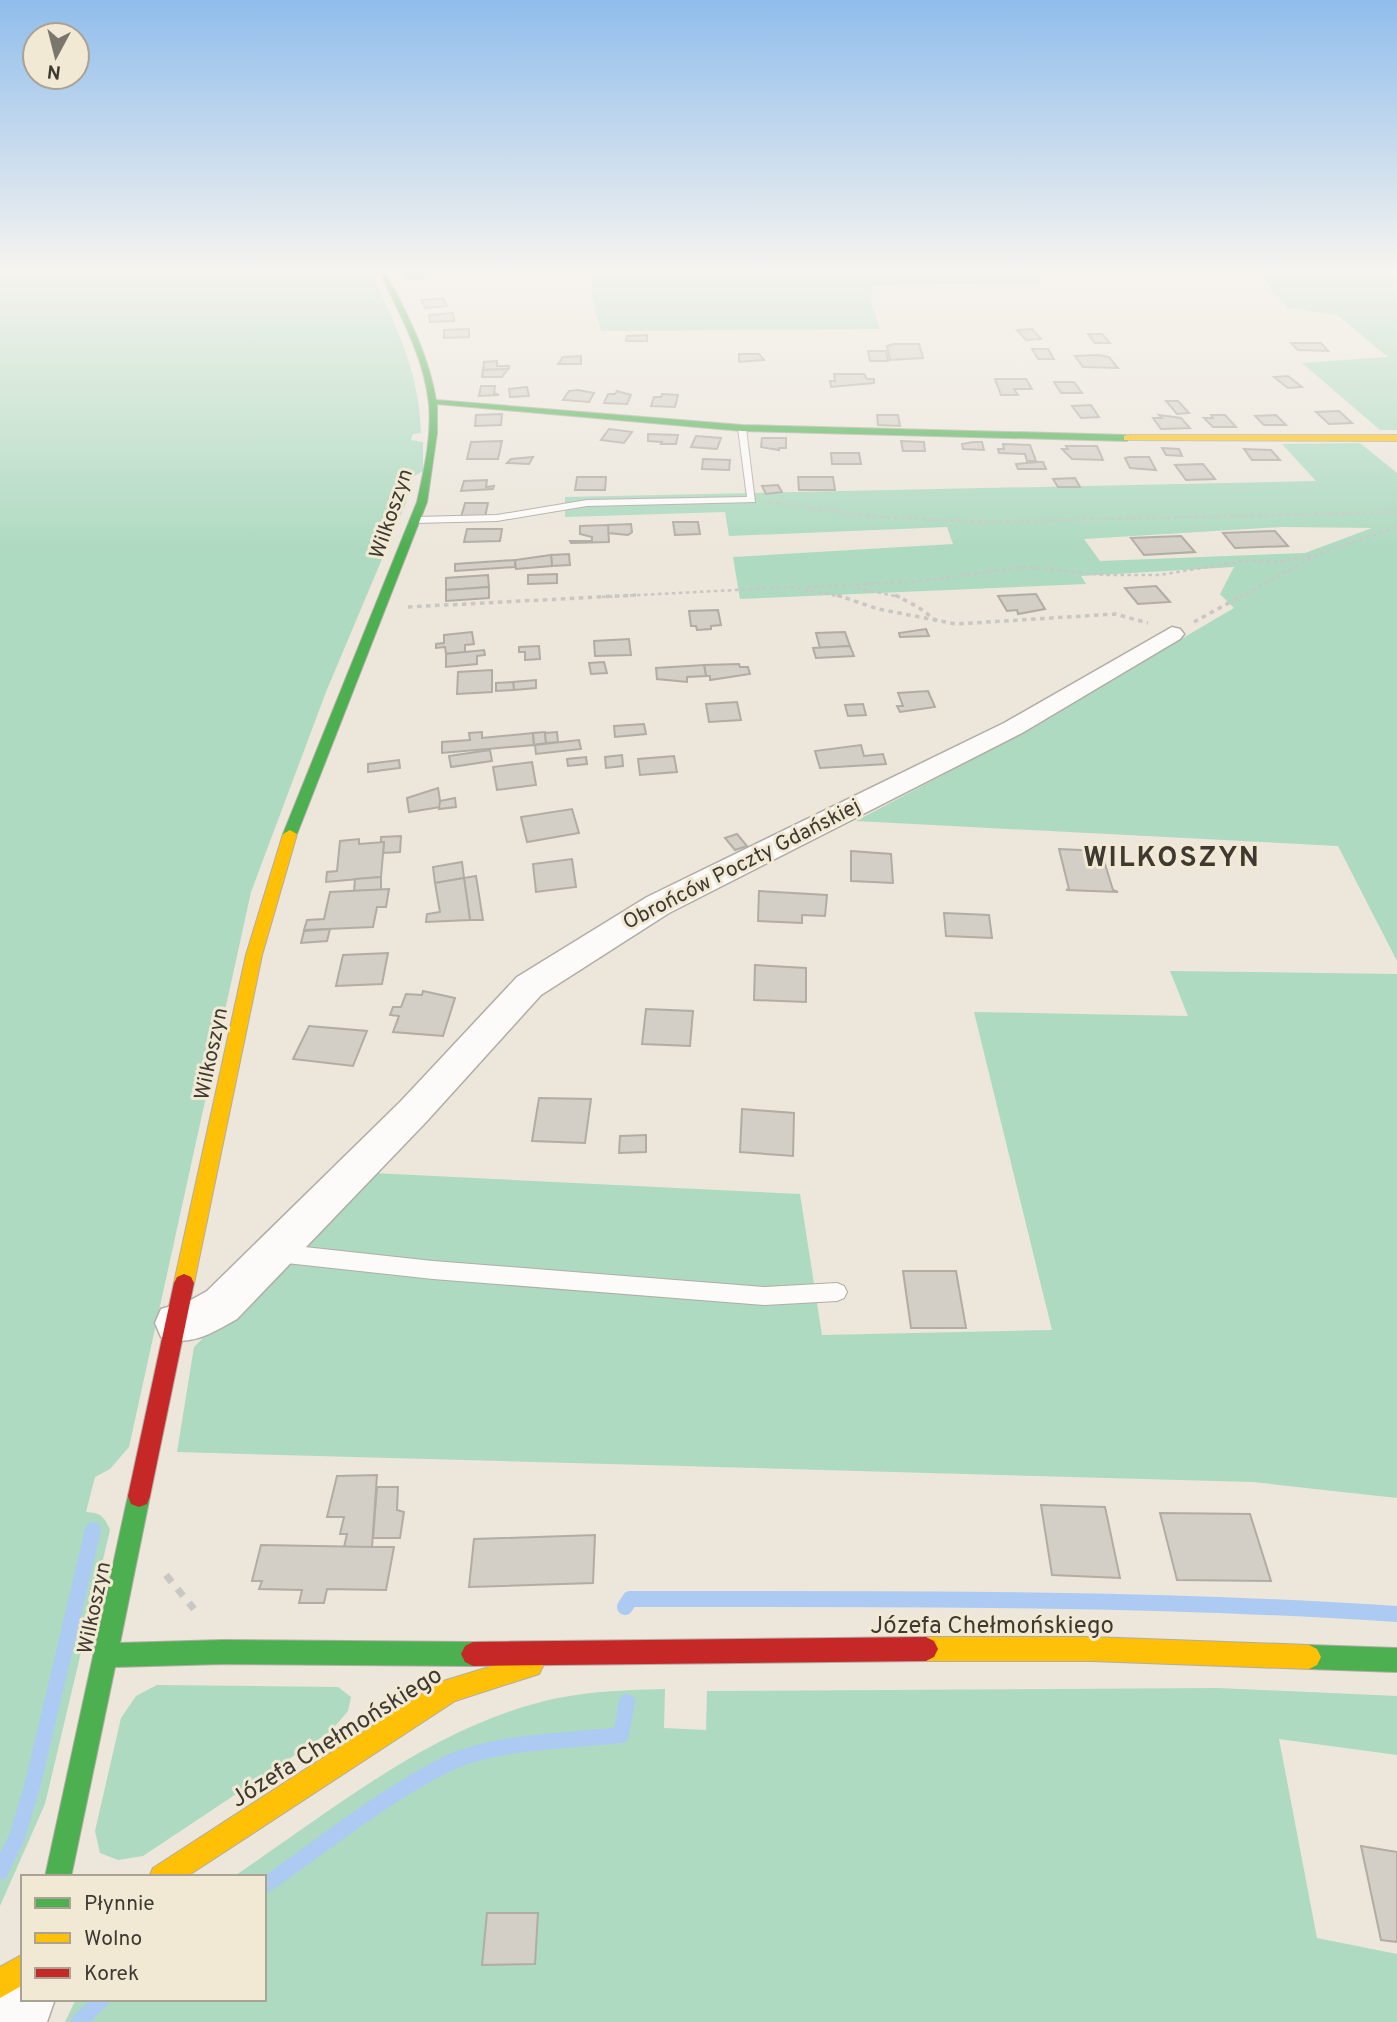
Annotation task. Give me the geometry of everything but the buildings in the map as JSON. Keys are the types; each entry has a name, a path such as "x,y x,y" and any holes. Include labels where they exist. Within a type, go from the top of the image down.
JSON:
{"street":[{"name":"Wilkoszyn","path":"58,1875 254,955 269,899 304,795 415,520 431,466 436,402 425,361"},
{"path":"436,402 741,428 1107,438 1397,438"},
{"name":"Obrońców Poczty Gdańskiej","path":"176,1323 197,1320 222,1305 414,1111 529,986 658,905 1013,728 1172,634"},
{"name":"Józefa Chełmońskiego","path":"106,1655 223,1652 587,1655 730,1650 1092,1649 1397,1660"},
{"name":"Józefa Chełmońskiego","path":"165,1875 378,1735 449,1692 508,1671 587,1655"},
{"path":"0,1984 21,1969"},
{"path":"17,2022 24,2001"}],"lane":[{"path":"415,520 497,518 587,503 752,500 741,428"},
{"path":"275,1253 433,1270 752,1295 838,1292"}],"path":[{"path":"752,500 876,517 984,522 1397,512"},
{"path":"379,608 792,587 842,587 913,582 1026,567 1104,575 1160,575 1243,561 1285,561 1321,553 1397,527"},
{"path":"792,587 828,592 878,609 938,622 956,624 1115,614 1144,620 1172,634 1321,553"},
{"path":"842,587 880,590 916,602 938,622"},
{"path":"162,1568 177,1591 201,1616"}],"green space":[{"path":"0,361 408,361 416,388 421,433 413,434 411,440 423,442 423,471 411,478 406,502 326,692 251,892 129,1447 110,1469 95,1477 86,1512 101,1516 110,1530 45,1804 0,1906"},
{"path":"1397,361 1397,430 1380,430 1302,363"},
{"path":"1360,443 1397,473 1397,961 1338,846 856,821 1009,740 1234,608 1220,594 1234,567 1081,576 1086,584 740,599 733,557 953,544 947,527 729,536 725,512 565,517 565,497 1316,481 1282,444","holes":["1282,527 1372,528 1305,553 1100,561 1084,539"]},
{"path":"1170,971 1397,974 1397,1498 1253,1482 177,1452 194,1347 373,1173 800,1194 822,1335 1052,1330 974,1012 1188,1016"},
{"path":"157,1685 338,1687 351,1697 348,1711 331,1731 143,1856 118,1860 100,1853 95,1831 121,1718 136,1696"},
{"path":"1218,1688 1397,1696 1397,1755 1279,1739 1317,1938 1397,1954 1397,2022 65,2022 75,2001 266,2001 266,1875 236,1875 348,1797 429,1748 470,1727 513,1710 558,1698 625,1690 665,1689 664,1728 706,1730 707,1691"}],"waterway":[{"path":"0,1872 17,1837 33,1783 93,1530"},
{"path":"625,1607 630,1599 1014,1600 1205,1604 1397,1614"},
{"path":"266,1885 377,1806 447,1764 466,1756 509,1746 621,1735 627,1702"},
{"path":"79,2022 100,2001"}],"traffic: fast":[{"path":"290,834 422,502 433,433 433,405 423,361"},
{"path":"436,402 742,428 1127,438"},
{"path":"58,1875 139,1496"},
{"path":"106,1655 223,1652 473,1654"},
{"path":"1309,1657 1397,1660"}],"traffic: slow":[{"path":"1127,438 1397,438"},
{"path":"184,1283 254,955 290,834"},
{"path":"926,1649 1092,1649 1309,1657"},
{"path":"165,1875 449,1691 531,1666"},
{"path":"0,1984 21,1969"}],"traffic: jam":[{"path":"139,1496 184,1283"},
{"path":"473,1654 926,1649"}],"district":[{"name":"WILKOSZYN","path":"1172,859"}]}
